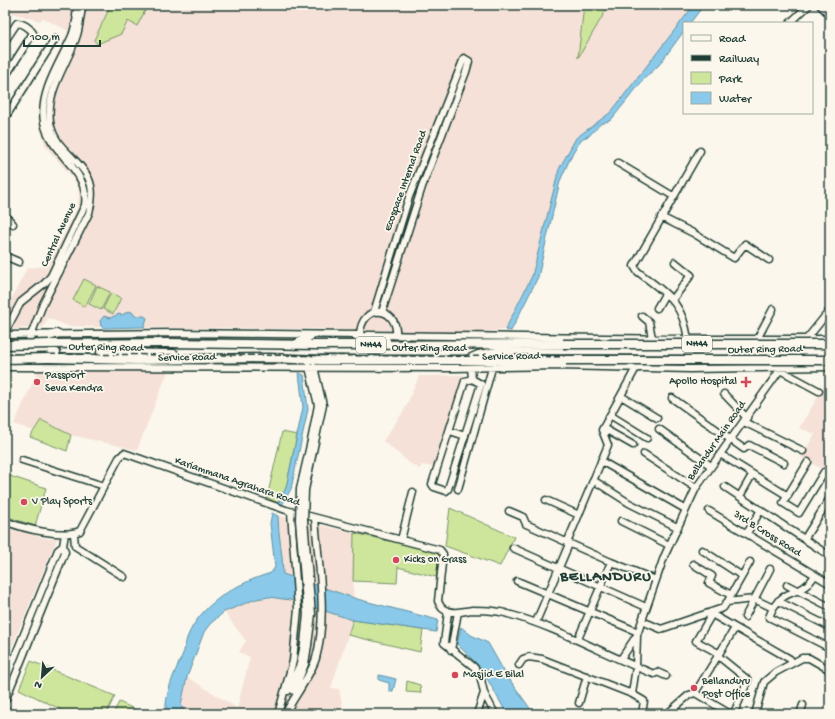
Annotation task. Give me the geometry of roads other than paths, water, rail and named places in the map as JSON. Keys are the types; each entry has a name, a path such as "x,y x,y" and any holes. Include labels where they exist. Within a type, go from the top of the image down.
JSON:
{"highway":[{"path":"39,353 42,338 56,334"},
{"path":"295,345 310,336"},
{"path":"358,336 384,340 396,345"},
{"name":"Outer Ring Road","path":"5,345 396,345 431,341 563,344 830,344"},
{"path":"796,352 830,351"},
{"path":"5,353 267,353 286,358"},
{"name":"Outer Ring Road","path":"5,359 48,362 286,358 370,363 464,360 830,360"}],"street":[{"path":"77,5 78,20 84,16 88,5"},
{"name":"Central Avenue","path":"24,366 24,353 30,334 89,212 92,197 90,181 86,173 59,142 50,121 51,100 54,86 77,36 80,5"},
{"name":"Central Avenue","path":"5,333 21,302 45,283 51,276 85,205 86,196 82,179 50,141 44,121 49,84 73,33 83,5"},
{"path":"791,22 808,5"},
{"path":"820,5 830,15"},
{"path":"5,42 17,23 23,24 33,33 5,77"},
{"path":"5,118 55,39"},
{"name":"Ecospace Internal Road","path":"382,312 422,187 460,89 466,60"},
{"name":"Ecospace Internal Road","path":"358,336 365,318 374,312 414,184 434,130 453,86 463,71"},
{"path":"453,86 460,89"},
{"path":"434,130 442,133"},
{"path":"688,339 682,314 673,299 634,269 641,252 700,151"},
{"path":"618,163 673,196"},
{"path":"414,184 422,187"},
{"path":"5,215 13,224"},
{"path":"661,217 694,233 734,258 746,244 769,260"},
{"path":"5,256 19,262"},
{"path":"673,299 691,275 675,262"},
{"path":"657,308 666,294"},
{"path":"740,368 750,353 773,309"},
{"name":"Bellandur Main Road","path":"621,659 638,634 646,607 676,527 696,488 781,368 830,310"},
{"path":"374,312 382,312 392,319 397,329 396,336"},
{"path":"642,316 649,322 652,338"},
{"path":"5,333 175,333 396,336 431,341 652,338 746,340 757,338 806,340 830,339"},
{"path":"464,360 478,354 497,351 796,352"},
{"name":"Service Road","path":"5,367 24,366 48,362 108,368 311,367 370,363 471,368 560,366 636,368 830,367"},
{"path":"285,714 305,664 307,614 299,520 300,489 313,441 318,405 311,367"},
{"path":"471,368 472,379"},
{"path":"458,489 492,368"},
{"path":"536,622 608,445 607,440 602,433 603,428 636,368"},
{"path":"781,368 819,391"},
{"path":"472,379 481,384 448,489 446,491 434,487 432,484 450,431 465,381 472,379"},
{"path":"724,394 745,420 803,451"},
{"path":"621,396 657,418"},
{"path":"672,398 744,449 749,444 784,463"},
{"path":"610,415 647,438"},
{"path":"603,428 633,445"},
{"path":"659,429 711,466"},
{"path":"450,431 465,436"},
{"name":"Kariammana Agrahara Road","path":"74,534 80,531 119,458 124,454 288,511 440,550 443,554 438,601 441,608 447,614"},
{"path":"644,454 696,488"},
{"path":"720,454 788,496"},
{"path":"22,460 104,486"},
{"path":"601,461 685,508"},
{"path":"808,462 783,503 798,513 824,472"},
{"path":"740,496 752,475"},
{"path":"593,480 629,503 676,527"},
{"path":"725,487 805,538 830,556"},
{"path":"401,540 414,492"},
{"path":"805,538 830,498"},
{"path":"546,500 579,515"},
{"path":"747,533 761,510"},
{"path":"281,706 293,661 298,609 296,573 288,511"},
{"path":"509,511 523,517 526,524 611,562 656,580"},
{"name":"3rd B Cross Road","path":"709,511 830,584"},
{"path":"285,714 316,660 322,615 315,518"},
{"path":"5,521 41,530 74,534 75,546 124,577"},
{"path":"622,521 669,545"},
{"path":"5,701 65,552 63,546 65,534"},
{"path":"5,681 58,550 63,546"},
{"path":"513,548 646,607"},
{"path":"702,550 742,576"},
{"path":"578,639 611,562"},
{"path":"642,621 661,629 712,613 723,608 750,562"},
{"path":"693,564 712,576 709,583 731,596"},
{"path":"746,617 770,569"},
{"path":"815,575 807,586 798,591 784,595 773,608 769,617 830,648"},
{"path":"517,581 638,634 636,667 632,694"},
{"path":"787,585 830,607"},
{"path":"727,602 754,599 773,608"},
{"path":"778,601 830,627"},
{"path":"495,714 484,694 480,675 474,668 444,643 447,614 458,614 473,610 506,613 536,622 578,639 636,667 654,674 657,672 666,676"},
{"path":"712,613 735,628 790,659"},
{"path":"695,693 727,712 734,714 748,680 718,654 696,641 712,613"},
{"path":"451,650 458,614"},
{"path":"667,714 689,695 695,693 735,628"},
{"path":"278,714 300,664 306,644"},
{"path":"519,665 523,659 529,657 566,666 632,694 644,701 642,714"},
{"path":"755,714 764,682 776,672 802,658 809,658 830,670"},
{"path":"579,703 587,676"},
{"path":"477,714 484,694"},
{"path":"800,714 803,705"},
{"path":"5,709 10,714"}],"water":[{"path":"694,5 704,5 691,22 683,22 683,32 659,65 644,79 611,120 600,124 589,136 583,138 573,152 560,181 538,277 511,331 505,330 532,276 559,169 576,138 611,112"},
{"path":"129,311 135,316 144,316 147,318 144,327 103,328 101,326 100,321 104,316 110,318 119,314 122,315"},
{"path":"299,373 304,375 308,409 291,489 282,505 278,503 286,488 303,407"},
{"path":"272,513 278,516 283,574 357,599 438,620 436,632 353,620 290,600 269,597 256,599 224,612 210,624 204,632 187,677 181,705 186,714 166,714 168,692 173,677 183,654 187,638 201,615 221,596 258,577 271,573 275,567 270,523"},
{"path":"461,627 471,635 488,643 505,673 534,714 507,714 481,668 457,644"},
{"path":"379,675 396,679 393,691 389,691 389,683 379,680"}],"railway":[{"path":"5,355 830,358"}],"place":[{"name":"Passport Seva Kendra","path":"37,382"},
{"name":"Apollo Hospital","path":"746,382"},
{"name":"V Play Sports","path":"24,502"},
{"name":"Kicks on Grass","path":"396,560"},
{"name":"Masjid E Bilal","path":"455,675"},
{"name":"Bellanduru Post Office","path":"694,688"}],"district":[{"name":"BELLANDURU","path":"606,577"}]}
